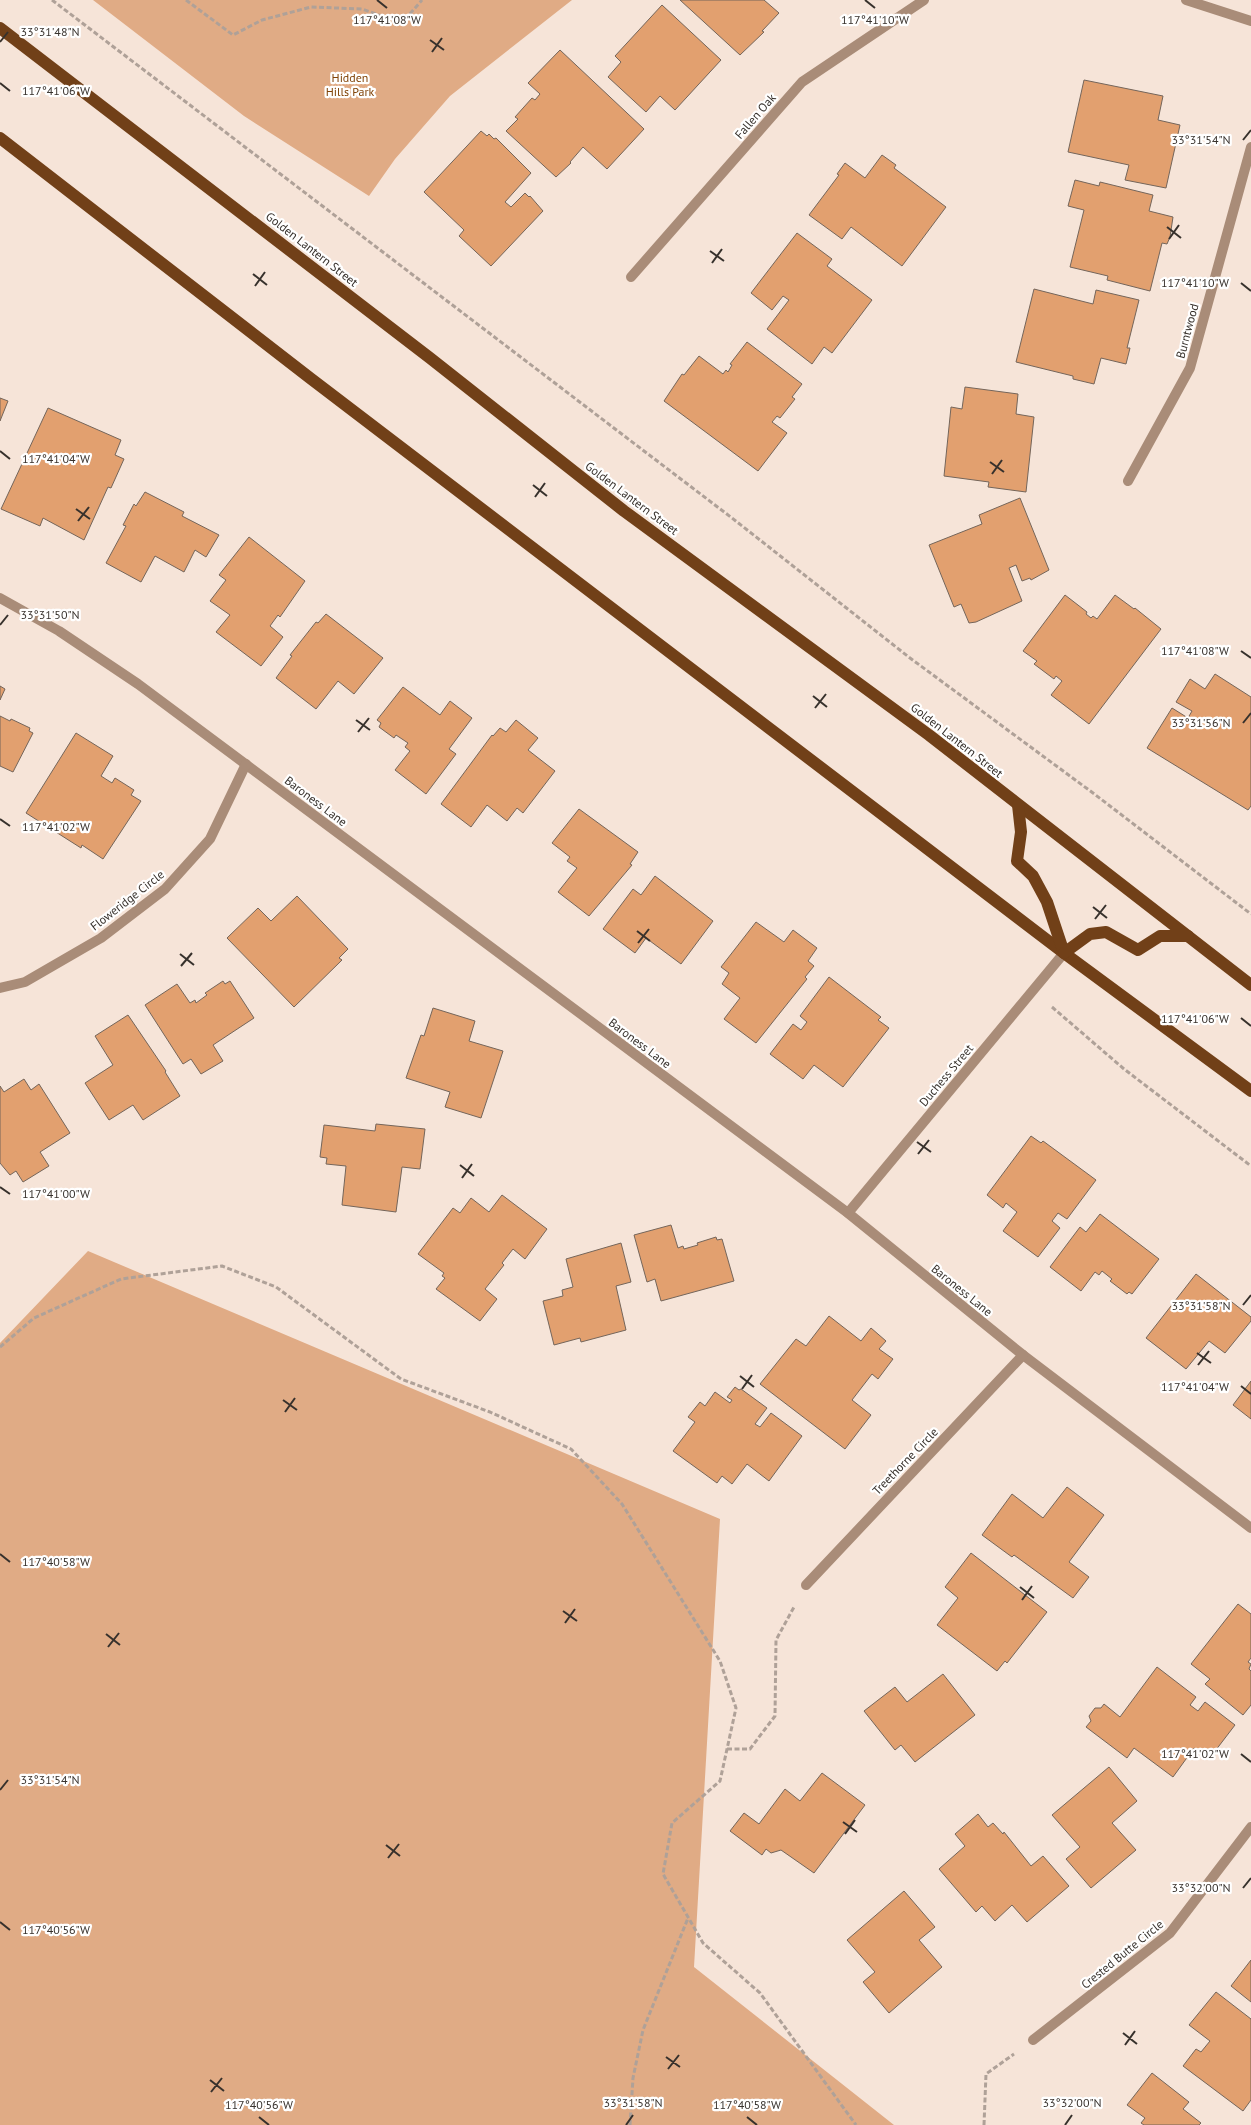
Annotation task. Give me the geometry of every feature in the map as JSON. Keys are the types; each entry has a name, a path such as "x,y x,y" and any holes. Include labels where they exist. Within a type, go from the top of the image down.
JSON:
{"main road":[{"name":"Golden Lantern Street","path":"0,28 407,340 624,511 929,734 1251,985"},
{"path":"0,138 310,378 1064,953 1251,1091"},
{"path":"1018,805 1021,832 1017,862 1033,876 1047,902 1064,953"},
{"path":"1064,953 1090,934 1106,932 1138,950 1160,936 1188,936"}],"street":[{"name":"Fallen Oak","path":"631,277 802,82 924,0"},
{"path":"1186,0 1251,21"},
{"name":"Burntwood","path":"1128,481 1190,368 1251,147"},
{"name":"Baroness Lane","path":"0,598 59,631 138,684 246,764 848,1213 1023,1356 1251,1528"},
{"name":"Floweridge Circle","path":"0,988 25,982 101,938 164,889 210,839 246,764"},
{"name":"Duchess Street","path":"848,1213 1064,953"},
{"name":"Treethorne Circle","path":"806,1585 1023,1356"},
{"name":"Crested Butte Circle","path":"1033,2040 1170,1933 1251,1827"}],"path":[{"path":"52,0 708,500 910,658 1094,793 1251,914"},
{"path":"186,0 233,35 262,20 311,7 362,9 402,23 422,0"},
{"path":"1033,990 1124,1069 1251,1166"},
{"path":"0,1348 34,1318 121,1279 222,1266 276,1287 401,1378 490,1412 570,1449 622,1504 720,1661 736,1708 720,1781 672,1823 663,1874 703,1943 760,1993 856,2125"},
{"path":"727,1749 750,1749 775,1716 776,1640 806,1585"},
{"path":"630,2125 633,2078 644,2030 688,1918"},
{"path":"984,2125 986,2074 1033,2040"}],"green space":[{"name":"Hidden Hills Park","path":"93,0 572,0 450,96 395,159 369,196 244,116"},
{"path":"88,1251 720,1519 694,1967 894,2125 0,2125 0,1343"}],"building":[{"path":"680,0 764,0 779,13 762,31 764,32 740,55"},
{"path":"662,5 721,60 675,110 660,96 646,112 608,77 621,62 615,56"},
{"path":"560,50 644,129 607,169 583,147 571,163 556,177 506,131 518,119 515,117 532,98 535,100 540,94 528,83"},
{"path":"1084,80 1163,96 1158,120 1180,125 1166,188 1125,180 1129,165 1068,152"},
{"path":"481,131 487,136 489,134 494,139 496,138 531,173 505,202 511,207 525,193 543,211 491,266 459,236 464,230 424,192"},
{"path":"882,155 896,165 894,168 946,207 902,266 851,227 842,239 809,215 839,175 837,174 845,163 865,178"},
{"path":"1075,180 1099,186 1100,182 1153,195 1149,211 1173,217 1170,237 1167,244 1162,243 1150,291 1107,280 1108,276 1070,267 1084,210 1068,206"},
{"path":"797,233 832,259 827,266 872,300 832,353 824,347 812,364 767,329 789,300 783,296 772,310 751,293"},
{"path":"1034,289 1093,304 1096,290 1139,300 1127,348 1130,348 1126,364 1101,358 1094,384 1073,379 1073,376 1016,362"},
{"path":"747,342 802,384 792,397 795,399 780,418 777,416 772,422 787,433 758,471 664,401 682,374 684,375 699,356 723,374 726,370 728,372 732,365 730,364"},
{"path":"965,387 1018,394 1016,414 1034,417 1026,492 988,487 989,482 944,476 951,407 962,409"},
{"path":"0,398 8,401 0,421"},
{"path":"48,408 121,440 115,455 124,459 111,488 108,487 84,540 43,518 40,526 1,509"},
{"path":"145,492 184,512 182,516 219,535 206,557 195,550 184,572 155,556 141,582 106,563 126,526 123,525 134,504 136,506"},
{"path":"1020,498 1049,570 1031,580 1030,578 1022,581 1016,565 1009,568 1022,601 976,622 969,623 961,604 954,607 929,545 982,524 979,515"},
{"path":"249,537 305,581 280,617 278,615 270,626 283,637 261,666 216,632 230,615 210,601 226,580 219,575"},
{"path":"1065,595 1087,612 1086,614 1091,618 1093,616 1097,619 1115,595 1161,629 1089,724 1051,695 1062,681 1056,676 1054,679 1034,664 1037,661 1023,651"},
{"path":"326,614 383,658 354,694 338,681 316,709 276,678 292,656 290,655 316,622 318,623"},
{"path":"1215,674 1251,697 1251,806 1248,810 1147,748 1172,708 1188,718 1192,711 1176,702 1190,679 1205,689"},
{"path":"0,686 5,689 0,700"},
{"path":"403,687 440,715 450,701 472,718 449,749 456,754 426,794 395,770 410,751 405,747 408,743 396,735 394,738 379,727 381,723 377,720"},
{"path":"0,716 30,728 29,731 33,733 13,772 0,766"},
{"path":"516,720 538,738 528,750 555,771 523,813 517,808 507,821 487,805 471,827 441,804 492,735 500,728 506,732"},
{"path":"76,733 113,756 101,776 112,783 115,778 134,790 131,795 141,801 103,859 82,845 81,848 26,813"},
{"path":"579,809 638,852 630,864 632,865 589,916 558,892 577,868 567,861 570,857 552,843"},
{"path":"655,876 713,921 681,964 646,938 635,953 603,929 633,889 641,895"},
{"path":"297,896 348,949 339,958 342,960 294,1007 227,938 258,908 271,921"},
{"path":"756,922 784,942 793,930 817,948 808,961 814,966 805,977 807,979 756,1043 724,1019 740,998 722,984 729,973 721,967"},
{"path":"829,977 881,1017 878,1020 889,1028 843,1087 814,1065 803,1079 770,1054 793,1024 801,1030 807,1022 800,1016"},
{"path":"223,981 225,984 230,981 254,1018 213,1045 223,1061 201,1074 191,1059 183,1064 145,1005 177,984 190,1003 195,1000 196,1003 207,995 205,993"},
{"path":"433,1008 475,1021 469,1041 503,1051 481,1118 445,1107 450,1092 406,1078 421,1035 424,1036"},
{"path":"128,1015 166,1071 180,1096 143,1120 133,1105 109,1120 85,1083 113,1065 95,1036"},
{"path":"24,1079 31,1090 39,1084 70,1133 40,1152 49,1166 23,1182 16,1171 10,1175 0,1163 0,1086 4,1092"},
{"path":"376,1124 425,1129 420,1169 402,1167 396,1212 342,1205 346,1166 326,1164 327,1158 320,1157 324,1125 375,1131"},
{"path":"1031,1136 1041,1143 1043,1141 1096,1180 1067,1219 1058,1213 1052,1221 1060,1228 1038,1257 1003,1231 1017,1212 1006,1203 1003,1208 987,1195"},
{"path":"502,1195 547,1229 525,1259 513,1249 502,1263 504,1265 485,1289 497,1299 480,1321 436,1289 445,1278 442,1276 444,1273 418,1254 453,1208 460,1213 471,1198 489,1212"},
{"path":"1100,1214 1159,1259 1132,1294 1129,1292 1127,1294 1110,1281 1112,1279 1102,1271 1099,1275 1095,1272 1081,1291 1050,1267 1080,1227 1086,1232"},
{"path":"671,1225 678,1248 683,1246 684,1249 698,1245 697,1243 716,1237 717,1240 722,1239 734,1281 661,1301 655,1279 647,1282 634,1235"},
{"path":"621,1243 631,1282 616,1286 626,1330 581,1342 580,1338 554,1345 543,1301 563,1296 562,1290 573,1287 566,1259"},
{"path":"1196,1274 1251,1317 1251,1321 1225,1353 1209,1341 1186,1369 1146,1338"},
{"path":"829,1316 861,1341 871,1328 886,1341 879,1349 893,1359 878,1379 872,1374 852,1400 871,1415 845,1449 760,1384 796,1339 806,1346"},
{"path":"1251,1381 1251,1419 1233,1405"},
{"path":"735,1387 739,1390 741,1389 767,1408 755,1424 760,1427 771,1413 802,1436 769,1481 747,1464 732,1484 722,1476 717,1483 673,1451 695,1422 688,1417 700,1402 705,1406 715,1392 730,1403 732,1400 727,1397"},
{"path":"1067,1487 1104,1515 1069,1562 1089,1577 1073,1598 1014,1555 1012,1557 982,1535 1012,1494 1043,1518"},
{"path":"971,1553 1047,1612 1007,1663 1005,1661 997,1671 937,1625 958,1598 945,1587"},
{"path":"1238,1604 1251,1614 1251,1658 1248,1662 1251,1664 1249,1669 1251,1671 1251,1705 1243,1715 1205,1684 1210,1679 1191,1664"},
{"path":"1157,1667 1196,1697 1190,1705 1198,1711 1205,1702 1235,1725 1209,1759 1194,1748 1173,1777 1134,1748 1127,1758 1086,1727 1091,1721 1089,1716 1095,1708 1101,1708 1104,1704 1120,1717"},
{"path":"943,1674 975,1715 915,1762 901,1745 895,1750 864,1711 895,1687 907,1702"},
{"path":"1109,1767 1137,1801 1112,1823 1136,1850 1091,1888 1066,1859 1080,1847 1052,1815"},
{"path":"822,1773 865,1805 814,1873 781,1850 771,1853 766,1849 762,1855 730,1831 744,1813 759,1824 785,1789 800,1801"},
{"path":"978,1814 988,1827 993,1823 1003,1834 1004,1832 1031,1866 1043,1856 1069,1886 1027,1922 1012,1905 995,1921 982,1906 976,1912 939,1869 965,1846 955,1834"},
{"path":"904,1891 935,1927 919,1940 942,1967 889,2013 863,1982 875,1972 847,1940"},
{"path":"1251,1960 1251,2002 1231,1986"},
{"path":"1216,1992 1251,2019 1251,2100 1243,2111 1183,2066 1196,2049 1201,2052 1210,2041 1189,2025"},
{"path":"1152,2073 1189,2102 1183,2109 1201,2123 1199,2125 1144,2125 1141,2123 1145,2118 1127,2105"}]}
